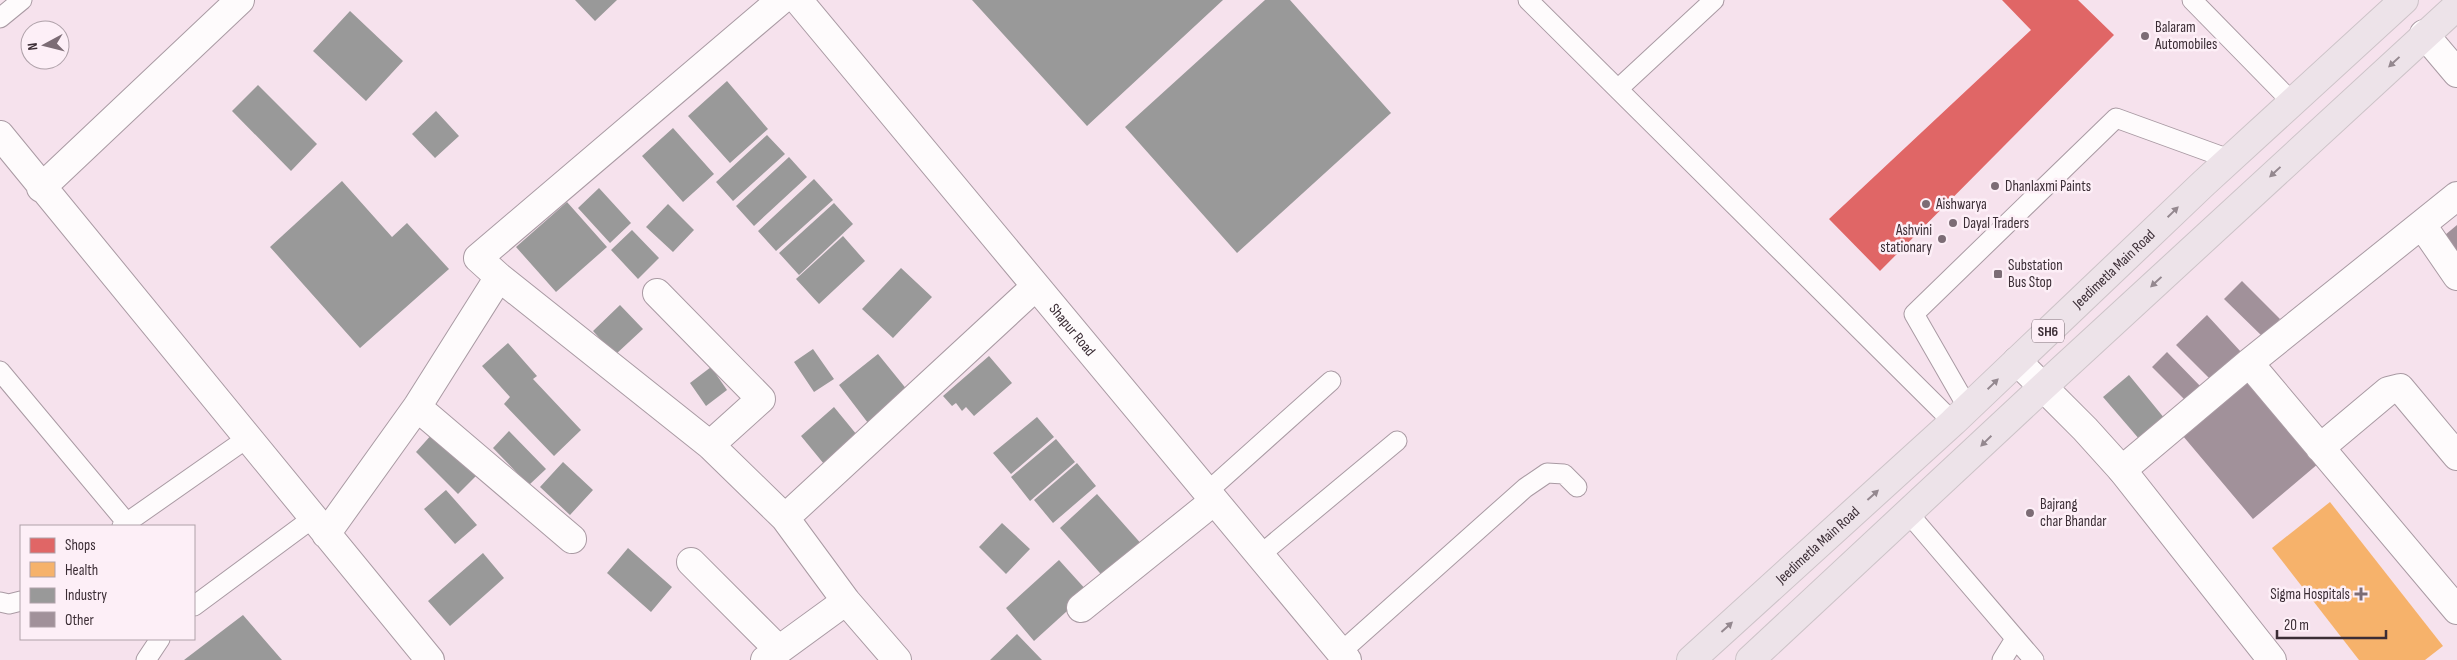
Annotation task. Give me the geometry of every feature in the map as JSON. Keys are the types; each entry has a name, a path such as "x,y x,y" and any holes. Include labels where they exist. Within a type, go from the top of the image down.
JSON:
{"main road":[{"name":"Jeedimetla Main Road","path":"1691,660 1961,415 2229,159 2404,0"},
{"name":"SH6","path":"1750,660 2424,34 2457,6"}],"street":[{"path":"41,188 240,0"},
{"path":"781,0 478,258 499,277 710,445 785,518 846,601 897,660"},
{"name":"Shapur Road","path":"798,0 1344,656"},
{"path":"2424,34 2457,73"},
{"path":"0,136 41,188 249,437 430,660"},
{"path":"2122,470 2249,363 2457,196"},
{"path":"2422,224 2457,276"},
{"path":"320,526 417,407 499,277"},
{"path":"785,518 1035,287"},
{"path":"657,293 761,399 710,445"},
{"path":"2017,361 2122,470 2272,660"},
{"path":"2249,363 2457,610"},
{"path":"2320,448 2388,391 2400,388 2457,456"},
{"path":"417,407 572,539"},
{"path":"1081,608 1210,496"},
{"path":"691,562 772,655 846,601"}],"lane":[{"path":"0,18 22,0"},
{"path":"1528,0 1618,89 1961,415"},
{"path":"1618,89 1714,0"},
{"path":"2192,0 2291,101"},
{"path":"1961,415 1914,314 2116,118 2229,159"},
{"path":"0,371 124,524 249,437"},
{"path":"1210,496 1331,381"},
{"path":"1260,555 1397,441"},
{"path":"1344,656 1525,488 1547,472 1564,474 1577,487"},
{"path":"1909,514 2034,660"},
{"path":"195,605 320,526"},
{"path":"0,602 9,604 20,601"},
{"path":"2002,660 2015,639"},
{"path":"146,660 159,640"}],"building: Shops":[{"path":"2002,0 2078,0 2114,35 1880,271 1829,219 2031,30"}],"building: Health":[{"path":"2330,502 2443,646 2425,660 2359,660 2272,548"}],"building: Industry":[{"path":"575,0 617,0 595,21"},
{"path":"972,0 1223,0 1087,126"},
{"path":"1265,0 1290,0 1391,113 1237,253 1125,127"},
{"path":"350,11 403,61 366,101 313,51"},
{"path":"727,81 768,129 730,163 688,116"},
{"path":"258,85 317,144 291,171 232,111"},
{"path":"436,111 459,136 435,158 412,134"},
{"path":"673,128 714,174 683,202 642,156"},
{"path":"767,135 785,154 733,201 716,182"},
{"path":"789,157 807,177 754,226 736,206"},
{"path":"814,179 833,200 776,251 758,231"},
{"path":"342,181 392,237 407,223 449,269 360,348 270,247"},
{"path":"599,188 631,223 610,243 578,208"},
{"path":"567,202 607,247 556,292 516,247"},
{"path":"834,203 853,224 799,275 779,253"},
{"path":"668,204 694,230 673,252 646,227"},
{"path":"632,230 659,258 638,279 611,250"},
{"path":"843,236 865,261 819,304 796,279"},
{"path":"901,268 932,297 893,338 862,309"},
{"path":"620,305 643,329 615,355 593,331"},
{"path":"508,343 537,376 533,379 581,430 554,456 504,404 510,397 482,366"},
{"path":"813,349 834,379 814,392 794,362"},
{"path":"878,354 908,391 868,423 839,385"},
{"path":"989,356 1012,383 974,416 966,407 962,411 956,403 952,406 943,396"},
{"path":"711,367 727,390 706,406 690,383"},
{"path":"2129,375 2165,419 2140,440 2103,397"},
{"path":"834,407 857,435 824,464 801,436"},
{"path":"1037,417 1054,437 1011,474 993,453"},
{"path":"509,431 546,469 529,485 493,448"},
{"path":"433,433 476,476 458,494 416,452"},
{"path":"1056,439 1075,462 1030,501 1011,477"},
{"path":"563,462 593,490 570,515 540,487"},
{"path":"1077,463 1096,486 1053,523 1034,500"},
{"path":"446,490 477,525 455,544 424,509"},
{"path":"1097,494 1144,547 1107,581 1060,528"},
{"path":"1002,523 1030,549 1006,574 979,547"},
{"path":"628,548 672,587 651,612 607,573"},
{"path":"483,553 504,578 450,626 428,601"},
{"path":"1059,560 1088,592 1034,641 1006,608"},
{"path":"243,615 282,660 184,660"},
{"path":"1017,634 1042,660 990,660"}],"building: Other":[{"path":"2457,225 2457,262 2439,240"},
{"path":"2242,281 2280,319 2263,337 2224,299"},
{"path":"2207,315 2241,352 2212,381 2176,345"},
{"path":"2167,352 2203,389 2188,403 2152,367"},
{"path":"2249,380 2319,463 2253,519 2183,436"}],"place":[{"name":"Balaram Automobiles","path":"2145,36"},
{"name":"Dhanlaxmi Paints","path":"1995,186"},
{"name":"Aishwarya","path":"1926,204"},
{"name":"Dayal Traders","path":"1953,223"},
{"name":"Ashvini stationary","path":"1942,239"},
{"name":"Substation Bus Stop","path":"1998,274"},
{"name":"Bajrang char Bhandar","path":"2030,513"},
{"name":"Sigma Hospitals","path":"2361,594"}]}
